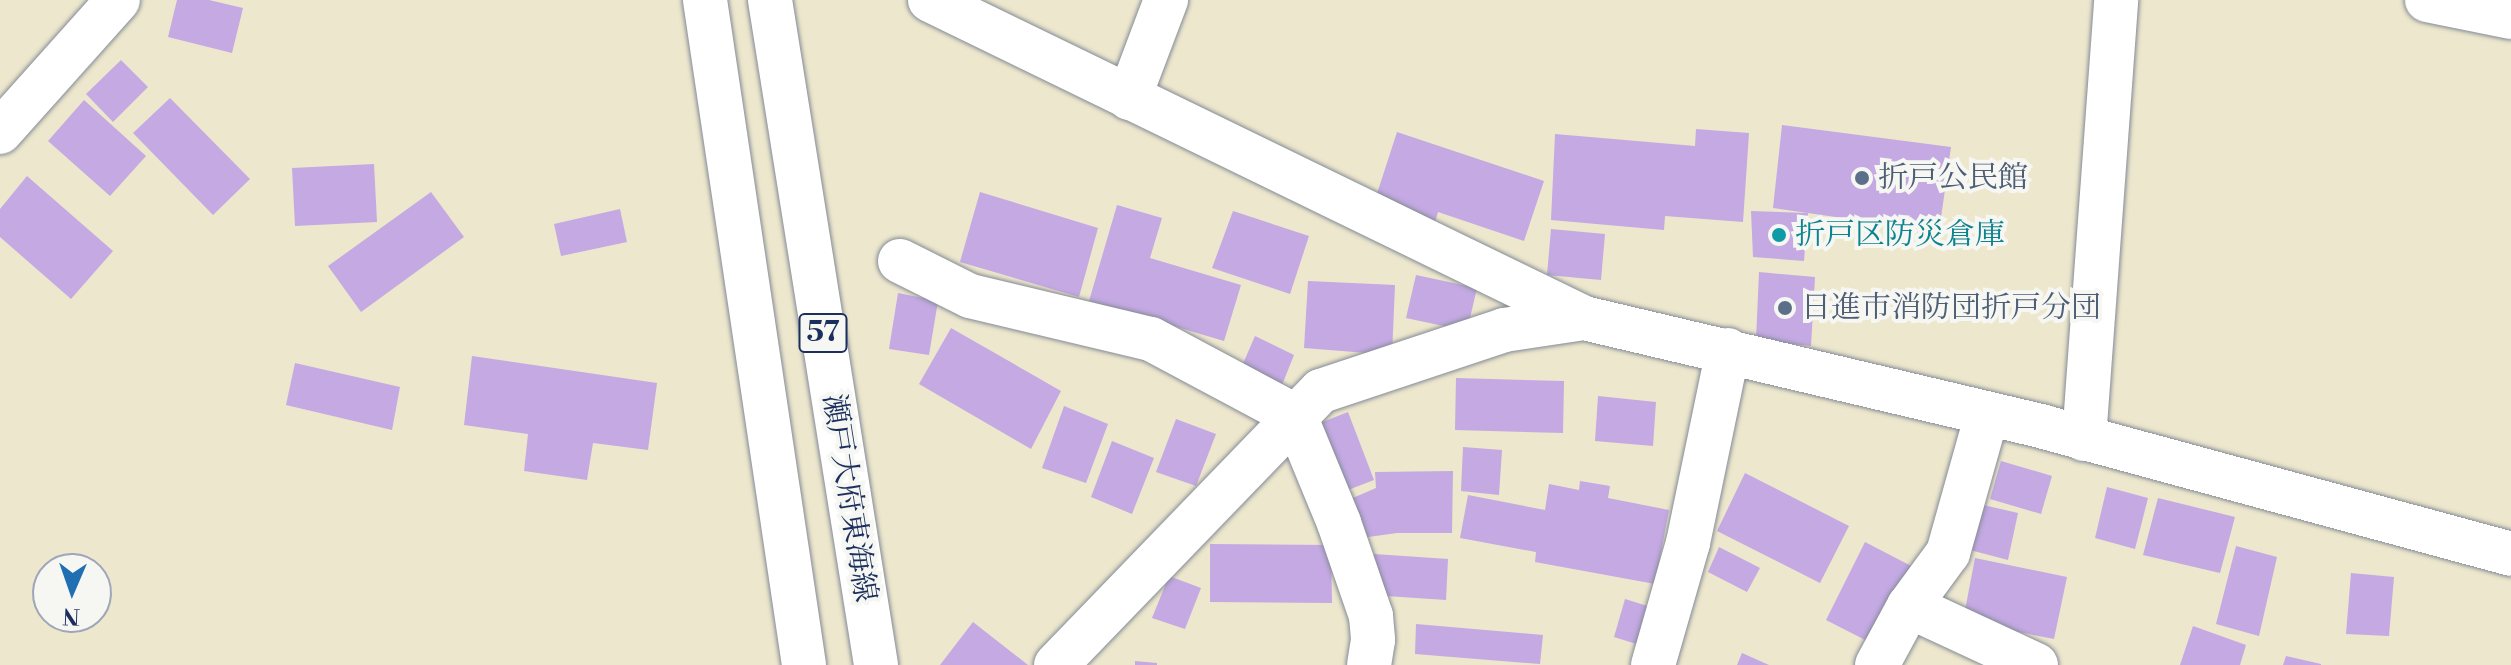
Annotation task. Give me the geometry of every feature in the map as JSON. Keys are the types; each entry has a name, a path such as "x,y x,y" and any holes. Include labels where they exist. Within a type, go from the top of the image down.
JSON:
{"street":[{"path":"0,132 118,0"},
{"name":"57","path":"705,0 804,665"},
{"name":"瀬戸大府東海線","path":"770,0 876,665"},
{"path":"930,0 1584,318 1987,414 2511,554"},
{"path":"1129,98 1166,0"},
{"path":"2084,439 2116,0"},
{"path":"2427,0 2511,17"},
{"path":"900,261 970,296 1151,339 1295,416 1339,523 1371,616 1373,640 1369,665"},
{"path":"1056,665 1321,391 1504,330 1584,318"},
{"path":"1653,665 1688,543 1728,350"},
{"path":"1877,665 1909,606 1948,553 1987,414"},
{"path":"1909,606 2036,665"}],"building":[{"path":"177,0 209,0 243,8 232,53 168,37"},
{"path":"121,60 148,87 113,122 86,94"},
{"path":"170,98 250,179 213,215 133,133"},
{"path":"84,100 146,156 110,196 48,141"},
{"name":"折戸公民館","path":"1782,125 1951,147 1939,232 1773,208"},
{"path":"1696,129 1749,133 1743,222 1665,216 1664,230 1551,220 1555,134 1695,146"},
{"path":"1397,132 1544,181 1524,241 1438,212 1433,229 1372,209"},
{"path":"374,164 377,222 295,226 292,168"},
{"path":"27,176 113,251 71,299 0,237 0,209"},
{"path":"431,192 464,237 361,312 328,266"},
{"path":"980,192 1098,228 1079,297 960,262"},
{"path":"1117,205 1162,218 1150,258 1241,285 1224,341 1089,301"},
{"path":"620,209 627,242 561,256 554,224"},
{"path":"1233,211 1309,236 1290,294 1212,268"},
{"name":"折戸区防災倉庫","path":"1751,211 1808,213 1804,261 1753,257"},
{"path":"1551,229 1605,234 1601,280 1547,275"},
{"name":"日進市消防団折戸分団","path":"1759,272 1815,277 1811,346 1756,340"},
{"path":"1416,275 1477,288 1467,331 1406,318"},
{"path":"1308,281 1395,285 1392,355 1304,348"},
{"path":"898,293 938,301 929,355 889,349"},
{"path":"951,328 1061,391 1031,449 919,384"},
{"path":"1255,336 1294,355 1282,385 1242,366"},
{"path":"472,356 657,383 648,450 593,443 587,480 524,471 528,434 464,425"},
{"path":"295,363 400,387 392,430 286,405"},
{"path":"1456,378 1564,381 1563,433 1455,430"},
{"path":"1598,396 1656,402 1653,446 1595,441"},
{"path":"1064,406 1108,424 1086,483 1042,468"},
{"path":"1348,412 1374,480 1335,495 1310,427"},
{"path":"1176,419 1216,434 1196,486 1156,472"},
{"path":"1112,441 1154,458 1132,514 1091,497"},
{"path":"1463,447 1502,450 1499,495 1461,491"},
{"path":"2001,461 2052,476 2041,514 1990,499"},
{"path":"1453,471 1452,533 1397,533 1354,539 1341,503 1376,488 1375,472"},
{"path":"1745,473 1849,526 1820,583 1717,531"},
{"path":"1580,481 1610,486 1608,498 1669,510 1655,584 1535,562 1536,552 1460,538 1468,495 1545,510 1549,484 1579,490"},
{"path":"2107,487 2148,498 2135,549 2095,538"},
{"path":"2158,498 2235,517 2220,573 2143,555"},
{"path":"1979,504 2018,513 2008,560 1970,550"},
{"path":"1865,542 1919,570 1879,647 1826,620"},
{"path":"1210,544 1331,545 1332,603 1210,602"},
{"path":"2236,546 2277,557 2259,636 2216,624"},
{"path":"1719,547 1760,568 1747,592 1708,572"},
{"path":"1374,554 1448,559 1446,600 1371,595"},
{"path":"1975,558 2067,577 2054,639 1963,621"},
{"path":"2351,573 2394,577 2389,636 2346,634"},
{"path":"1169,576 1201,588 1185,629 1152,618"},
{"path":"1625,599 1657,609 1646,647 1614,637"},
{"path":"973,622 1028,665 940,665"},
{"path":"1416,624 1543,635 1540,664 1415,654"},
{"path":"2193,626 2246,645 2240,665 2180,665"},
{"path":"1742,653 1769,665 1737,665"},
{"path":"2286,656 2321,664 2321,665 2283,665"},
{"path":"1135,661 1157,663 1157,665 1135,665"}],"place":[{"name":"折戸公民館","path":"1862,178"},
{"name":"折戸区防災倉庫","path":"1779,235"},
{"name":"日進市消防団折戸分団","path":"1785,308"}]}
